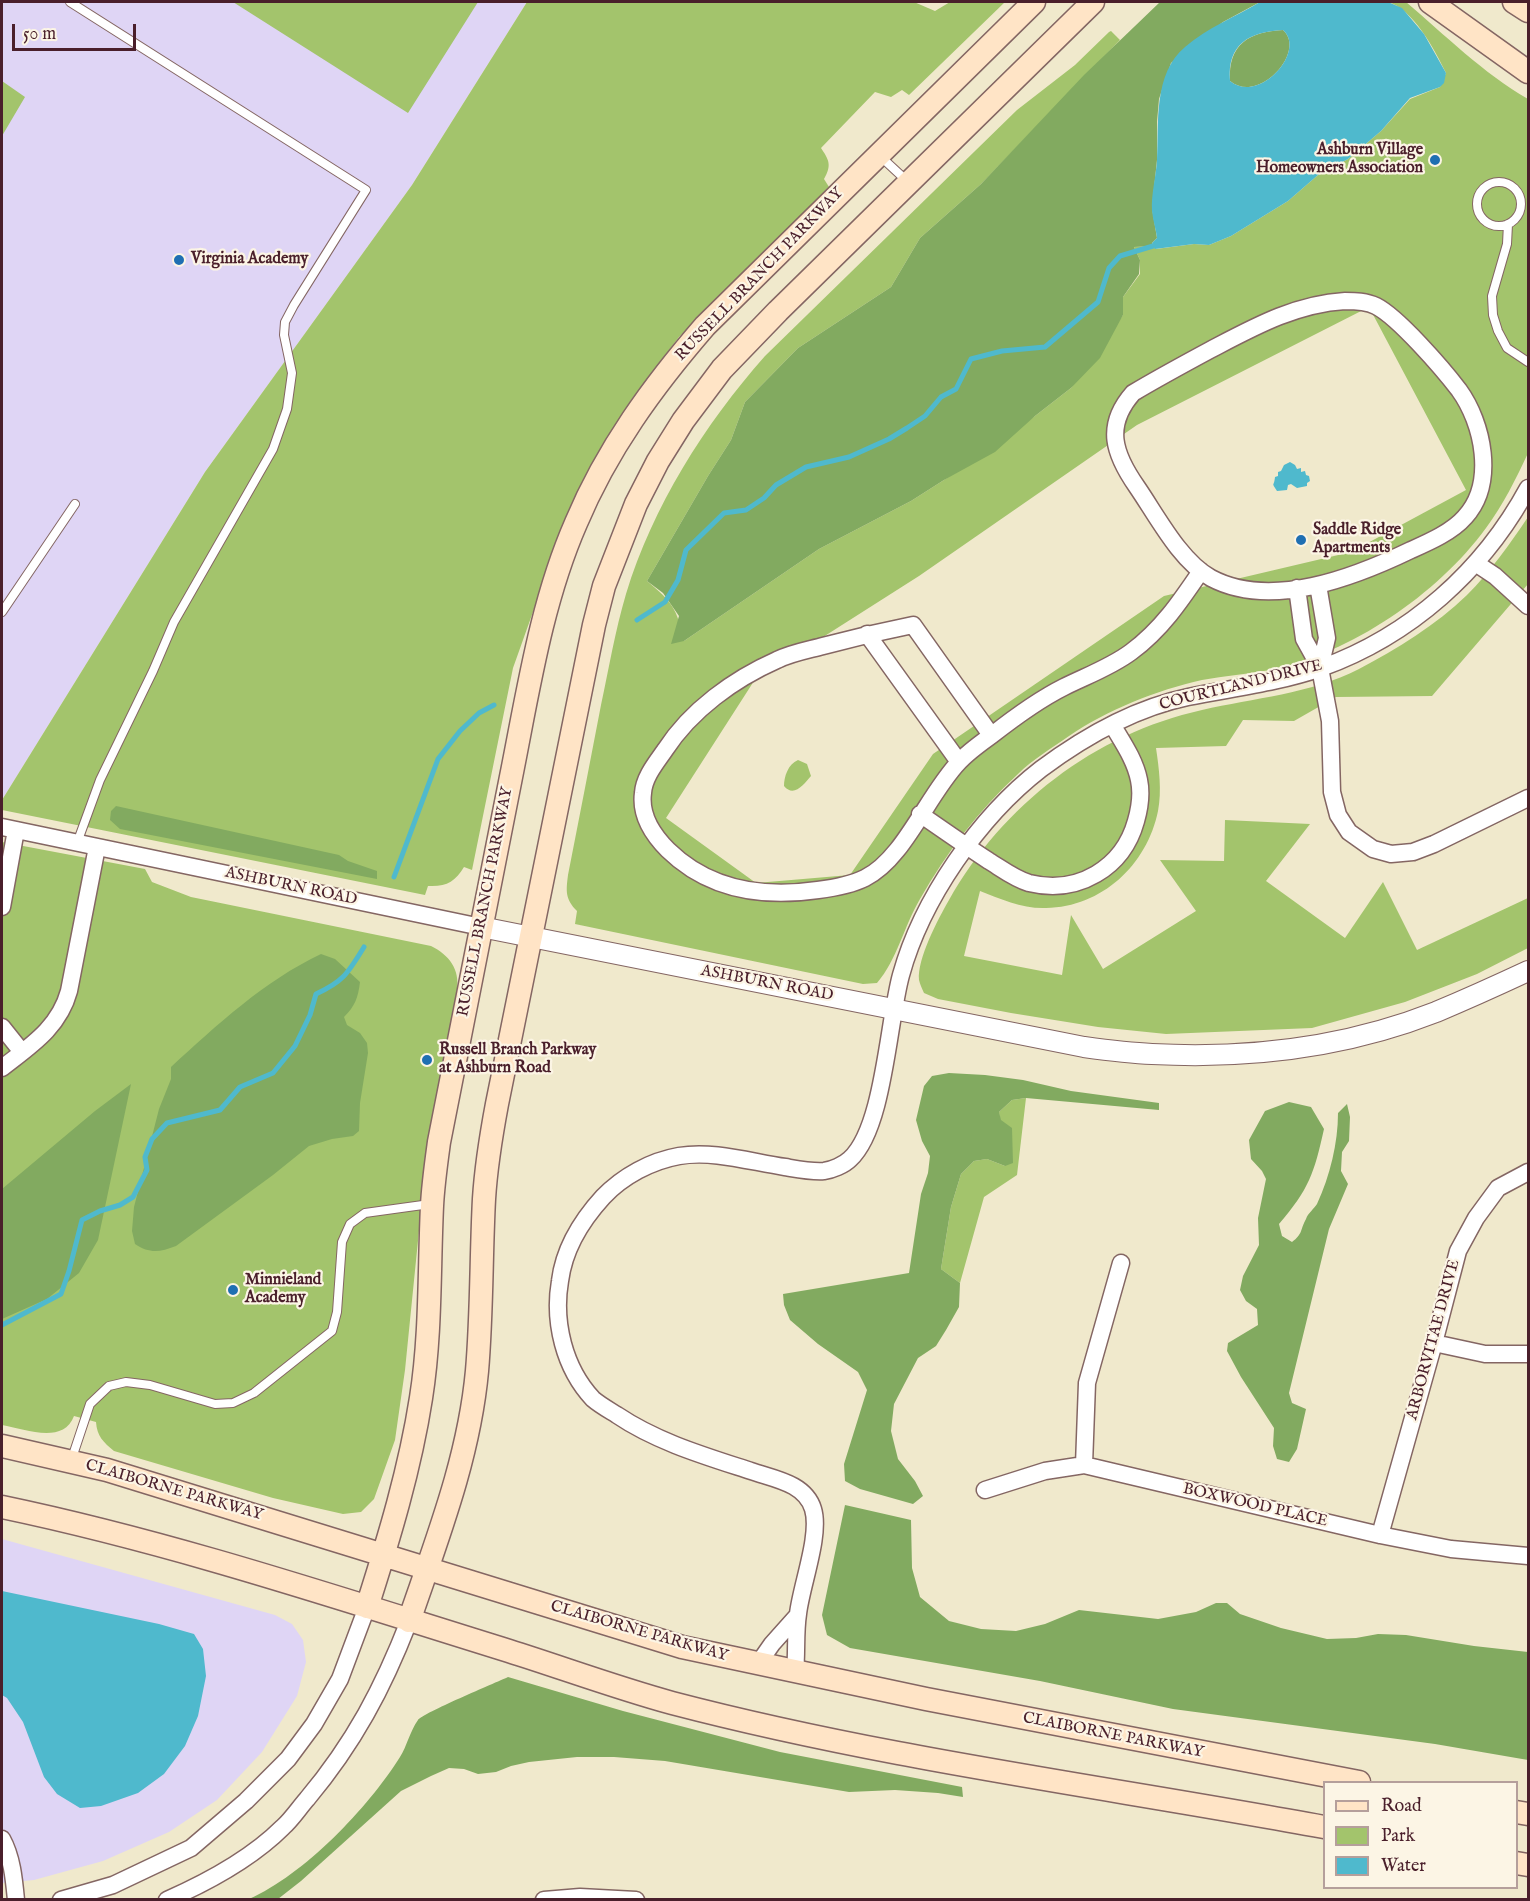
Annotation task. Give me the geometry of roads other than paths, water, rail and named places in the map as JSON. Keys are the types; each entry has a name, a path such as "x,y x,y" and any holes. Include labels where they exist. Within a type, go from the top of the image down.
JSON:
{"main road":[{"name":"RUSSELL BRANCH PARKWAY","path":"367,1607 384,1554 412,1447 421,1398 426,1350 432,1204 439,1143 534,662 555,582 575,523 606,461 634,415 669,368 705,326 1034,2"},
{"path":"410,1621 457,1480 469,1428 477,1372 488,1153 594,625 604,586 636,504 658,461 683,421 722,369 908,182 1093,2"},
{"path":"1430,2 1528,72"},
{"path":"1514,2 1528,11"},
{"name":"CLAIBORNE PARKWAY","path":"2,1446 118,1473 682,1647 1159,1745 1354,1781"},
{"path":"2,1507 150,1542 668,1701 792,1733 1323,1827"}],"street":[{"path":"1323,302 1362,302 1376,306 1400,326 1453,383 1464,397 1475,420 1483,452 1483,471 1473,504 1465,517 1423,545 1365,571 1318,585 1271,591 1246,589 1224,583 1202,571 1179,549 1122,464 1115,439 1117,418 1123,404 1132,393 1265,321 1323,302"},
{"name":"COURTLAND DRIVE","path":"795,1672 797,1616 813,1541 816,1515 807,1494 787,1482 676,1445 637,1429 594,1400 568,1362 559,1321 559,1282 567,1252 585,1216 611,1188 638,1169 680,1156 711,1155 823,1171 847,1163 865,1141 876,1104 901,975 915,936 946,877 984,824 1003,805 1040,771 1095,734 1137,713 1185,698 1249,687 1320,668 1383,639 1452,589 1477,564 1502,531 1528,488"},
{"path":"1477,564 1495,576 1528,606"},
{"path":"991,735 913,625 867,634 777,659 735,682 709,702 670,742 648,775 643,793 645,811 649,826 659,841 686,865 723,884 776,894 840,887 864,879 882,869 896,852 959,762 991,735 1034,705 1129,654 1160,627 1202,571"},
{"path":"1318,585 1327,638 1320,668"},
{"path":"1297,588 1304,639 1320,668 1330,721 1332,792 1338,815 1349,832 1373,849 1391,854 1413,852 1528,798"},
{"path":"867,634 959,762"},
{"path":"921,814 1010,874 1027,882 1049,886 1069,885 1089,879 1107,867 1120,854 1133,832 1140,807 1139,779 1132,760 1113,726"},
{"name":"ASHBURN ROAD","path":"9,829 531,938 894,1010 1084,1047 1152,1054 1239,1054 1313,1046 1387,1028 1436,1012 1528,971"},
{"path":"2,907 9,829"},
{"path":"2,1068 50,1029 67,1002 97,847"},
{"path":"2,1027 22,1052"},
{"name":"ARBORVITAE DRIVE","path":"1380,1535 1458,1251 1476,1218 1498,1188 1528,1172"},
{"path":"1084,1465 1087,1383 1121,1263"},
{"path":"1434,1343 1485,1354 1528,1354"},
{"name":"BOXWOOD PLACE","path":"985,1490 1045,1471 1084,1465 1380,1535 1451,1549 1528,1556"},
{"name":"RUSSELL BRANCH PARKWAY","path":"61,1899 113,1885 191,1848 246,1801 288,1759 314,1724 340,1679 367,1607"},
{"path":"758,1664 797,1616"},
{"path":"167,1899 198,1885 248,1856 284,1827 329,1772 358,1730 383,1683 410,1621"},
{"path":"2,1839 13,1872 16,1899"},
{"path":"544,1899 580,1897 636,1899"}],"lane":[{"path":"70,2 366,190 285,322 285,345 292,373 287,409 273,449 174,622 100,780 77,843"},
{"path":"878,155 908,182"},
{"path":"1509,225 1497,227 1486,223 1479,215 1478,197 1483,188 1489,184 1504,183 1514,188 1520,198 1520,209 1516,218 1509,225 1507,244 1492,296 1492,315 1507,348 1528,362"},
{"path":"2,612 75,504"},
{"path":"71,1462 90,1404 109,1386 126,1382 150,1385 215,1404 233,1404 254,1393 332,1331 337,1312 342,1242 350,1224 365,1213 381,1209 432,1204"}],"water":[{"path":"1260,2 1388,2 1402,8 1424,34 1446,73 1444,83 1440,87 1410,98 1381,131 1348,159 1318,175 1288,201 1231,236 1209,245 1194,244 1155,249 1152,243 1157,238 1152,198 1157,160 1158,115 1167,71 1175,58 1194,40","holes":["1283,30 1289,39 1289,50 1284,62 1266,81 1254,86 1242,87 1230,81 1230,68 1236,49 1250,37"]},
{"path":"1290,462 1297,469 1301,468 1301,472 1305,471 1310,481 1307,486 1297,488 1291,484 1288,485 1287,490 1277,491 1273,485 1275,477 1284,465"},
{"path":"2,1591 159,1624 194,1634 203,1649 206,1676 198,1716 185,1746 164,1774 138,1793 101,1806 80,1808 57,1794 44,1777 23,1722 7,1698 2,1695"}],"waterway":[{"path":"637,620 665,602 678,580 686,550 724,513 746,510 764,498 776,485 806,467 849,457 907,428 925,416 941,397 956,389 971,359 1002,351 1045,347 1098,302 1109,268 1120,256 1153,246"},
{"path":"394,877 438,759 460,731 479,713 494,705"},
{"path":"2,1325 61,1294 82,1220 120,1205 133,1197 147,1170 145,1157 152,1139 167,1123 220,1110 240,1087 273,1073 295,1046 310,1015 316,994 333,985 344,975 364,947"}],"place":[{"name":"Ashburn Village Homeowners Association","path":"1435,160"},
{"name":"Virginia Academy","path":"179,260"},
{"name":"Saddle Ridge Apartments","path":"1301,540"},
{"name":"Russell Branch Parkway at Ashburn Road","path":"427,1060"},
{"name":"Minnieland Academy","path":"233,1290"}]}
